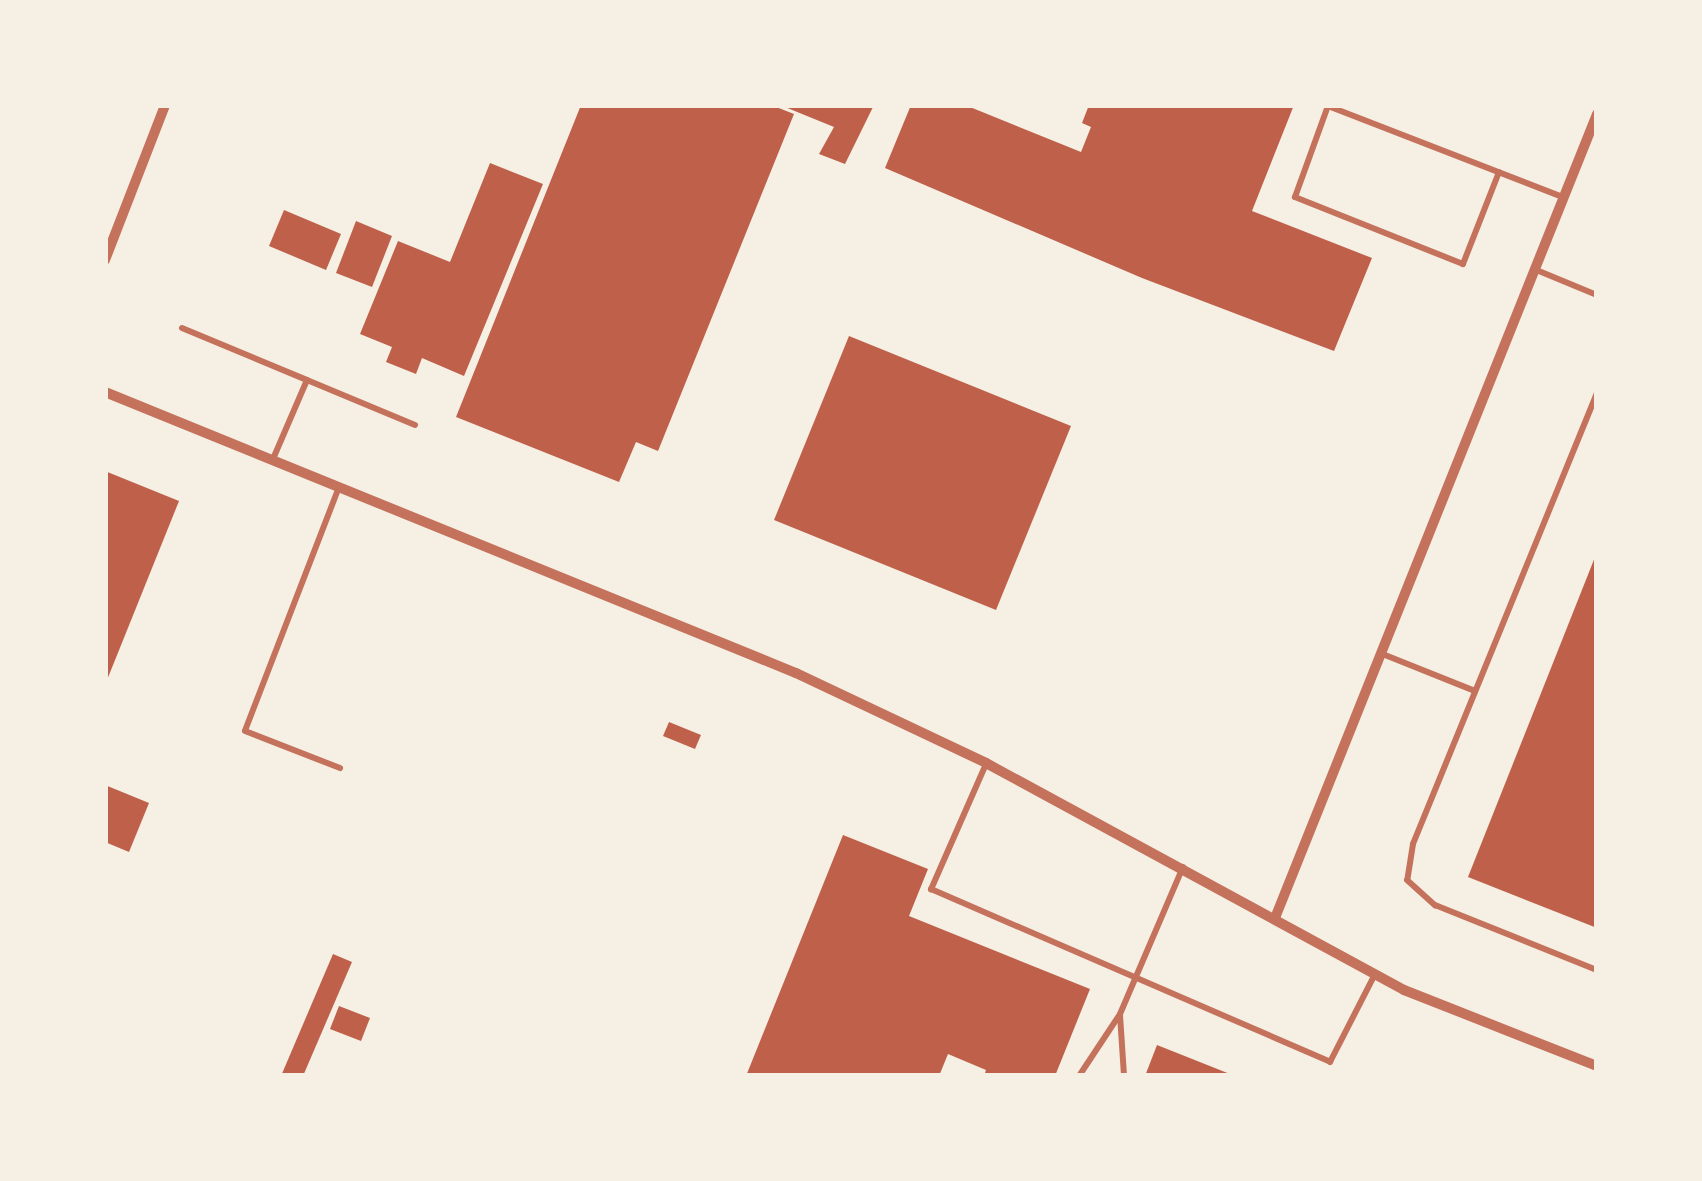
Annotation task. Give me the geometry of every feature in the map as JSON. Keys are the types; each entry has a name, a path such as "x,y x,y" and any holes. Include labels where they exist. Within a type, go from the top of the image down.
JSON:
{"street":[{"path":"105,260 165,105"},
{"path":"1275,918 1597,114"},
{"path":"105,392 796,673 986,763 1183,866 1374,974 1467,1018 1597,1066"}],"lane":[{"path":"1499,172 1463,264 1294,197 1328,106 1499,172 1563,197"},
{"path":"1534,269 1597,295"},
{"path":"182,328 415,424"},
{"path":"272,460 306,380"},
{"path":"1597,393 1413,844 1407,880 1435,905 1597,970"},
{"path":"339,487 244,731 340,768"},
{"path":"1380,653 1475,692"},
{"path":"986,763 931,889 1330,1062 1374,974"},
{"path":"1079,1076 1120,1014 1183,866"},
{"path":"1120,1014 1124,1076"}],"building":[{"path":"581,105 771,105 794,114 658,451 636,442 619,482 456,417"},
{"path":"780,105 874,105 845,164 819,154 834,127"},
{"path":"911,105 965,105 1081,152 1091,127 1082,123 1089,105 1294,105 1252,211 1372,258 1334,351 1142,278 885,168"},
{"path":"490,163 543,184 464,376 422,358 416,374 386,362 392,347 360,334 398,241 450,262"},
{"path":"284,210 341,234 326,270 269,246"},
{"path":"356,221 392,236 372,287 336,273"},
{"path":"849,336 1071,426 996,610 774,520"},
{"path":"105,471 179,501 105,685"},
{"path":"1597,552 1597,928 1468,877"},
{"path":"669,722 701,735 695,749 663,736"},
{"path":"105,785 149,803 129,852 105,842"},
{"path":"843,835 928,869 909,916 1090,989 1055,1076 984,1076 986,1070 948,1054 939,1076 746,1076"},
{"path":"333,954 352,962 303,1076 281,1076"},
{"path":"339,1006 370,1018 361,1041 330,1029"},
{"path":"1157,1045 1235,1076 1145,1076"}]}
